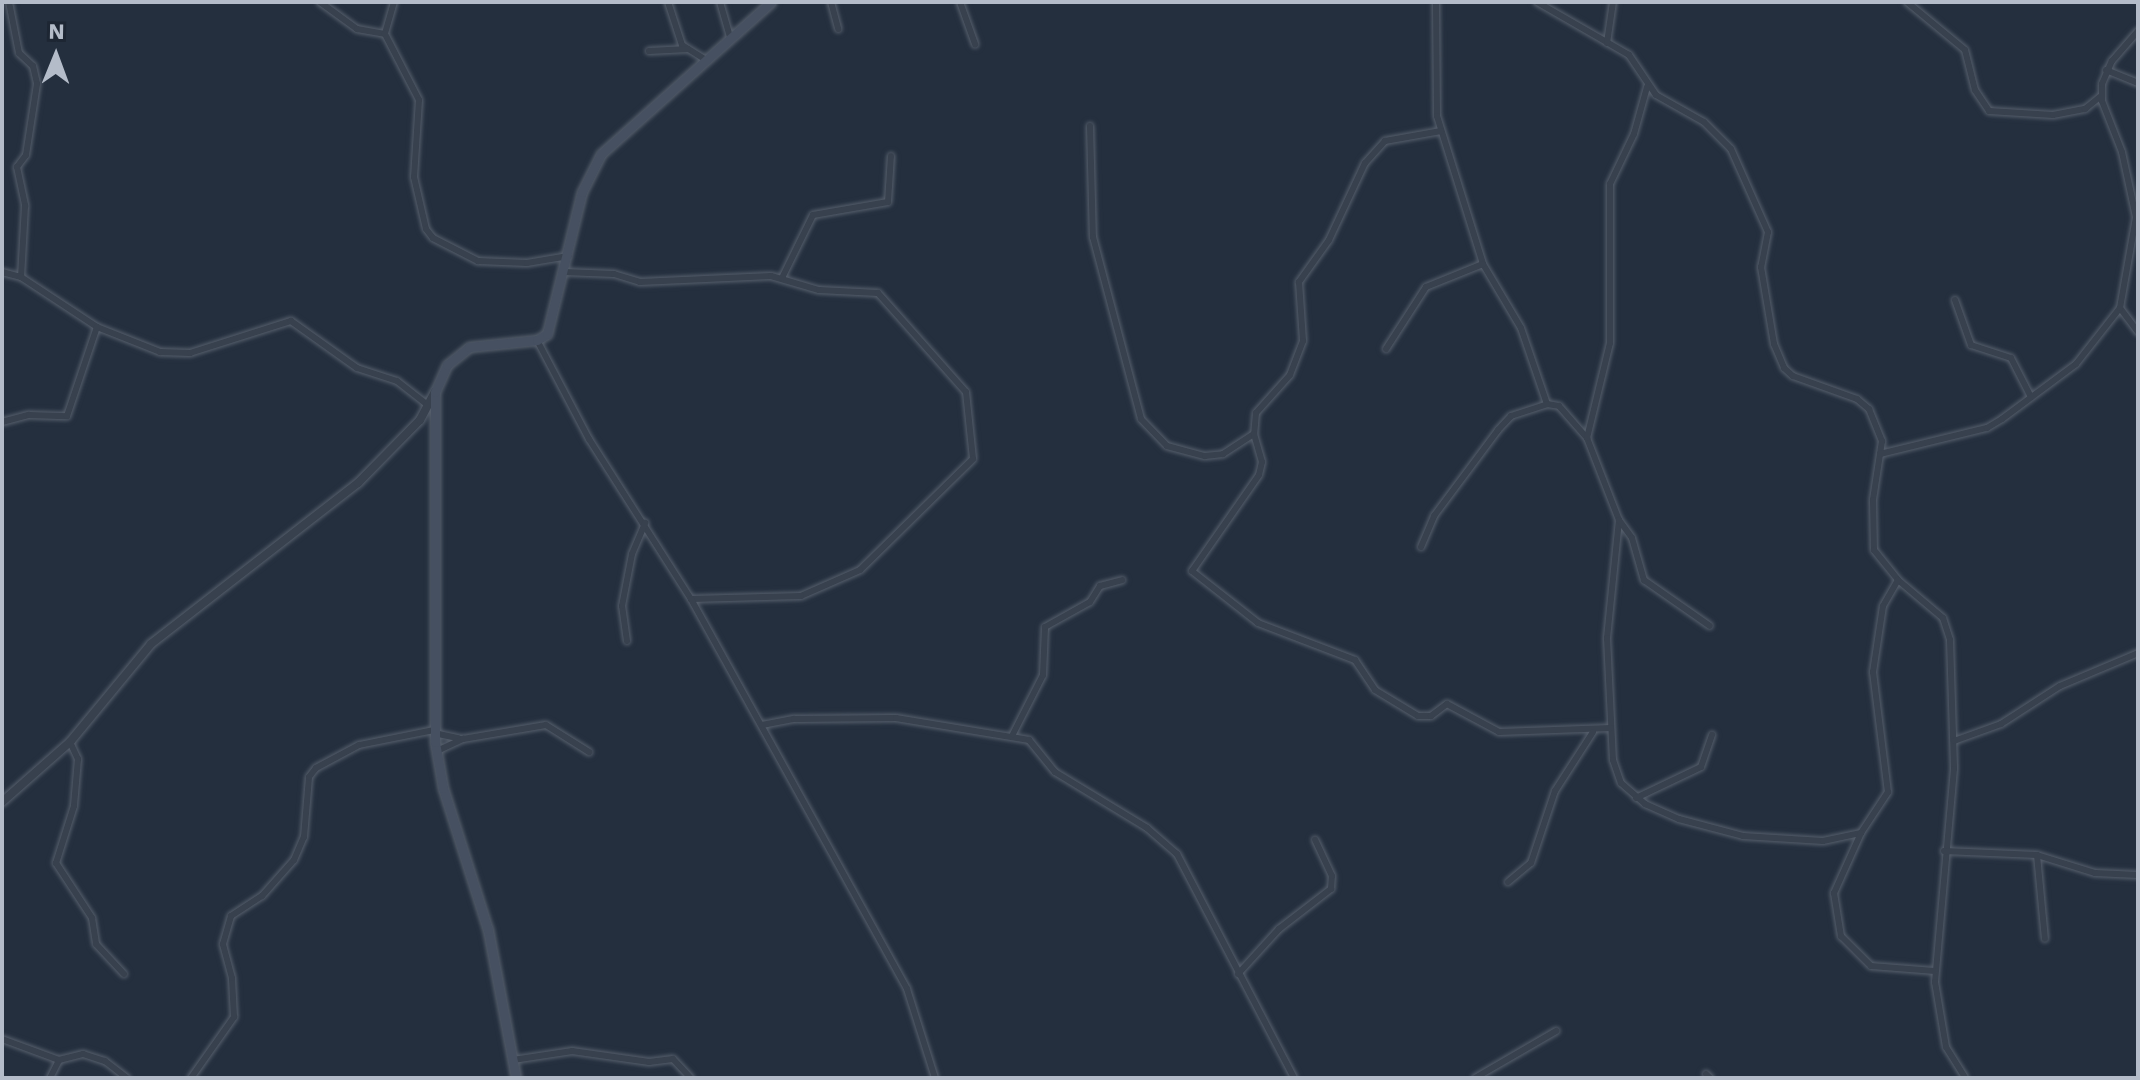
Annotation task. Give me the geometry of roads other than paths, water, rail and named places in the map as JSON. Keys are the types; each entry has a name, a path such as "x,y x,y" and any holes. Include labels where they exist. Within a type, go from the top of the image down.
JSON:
{"main road":[{"path":"516,1078 488,930 434,732 435,392 447,365 469,347 537,340 553,322 582,192 601,154 771,2"}],"street":[{"path":"9,2 19,53 33,66 37,84 26,155 17,167 25,206 21,277"},
{"path":"320,2 357,29 385,34"},
{"path":"394,2 385,34 419,100 414,177 433,238 495,264 568,256"},
{"path":"668,2 679,39 704,59"},
{"path":"720,2 730,37"},
{"path":"831,2 838,29"},
{"path":"960,2 975,44"},
{"path":"1436,2 1435,89 1441,131 1483,264 1521,328 1547,404"},
{"path":"1537,2 1629,55 1647,87 1704,122 1731,149 1768,232 1761,267 1777,356 1793,376 1838,389 1869,409 1882,441 1871,536 1874,550 1898,580 1947,626 1954,741 1935,971 1946,1047 1965,1078"},
{"path":"1607,43 1613,2"},
{"path":"1907,2 1960,43 1975,90 1989,111 2016,116 2085,109 2108,116"},
{"path":"1880,454 1987,428 2076,364 2120,308 2135,248 2135,207 2101,95 2106,70 2138,31"},
{"path":"649,51 688,49"},
{"path":"2106,70 2138,83"},
{"path":"1587,438 1610,343 1610,184 1634,134 1647,87"},
{"path":"2085,109 2101,95"},
{"path":"1090,126 1093,237 1141,419 1167,446 1205,456 1223,454 1254,434"},
{"path":"1441,131 1385,141 1365,163 1329,240 1299,282 1303,327 1298,360 1256,413 1254,434 1262,462 1259,475 1193,565 1195,577 1270,630 1357,661 1375,690 1418,716 1431,716 1447,704 1499,732 1593,732 1611,728"},
{"path":"782,278 813,215 888,202 891,156"},
{"path":"1386,349 1426,287 1483,264"},
{"path":"2,272 21,277 97,327 176,354 291,321 357,368 397,381 428,405"},
{"path":"564,272 603,273 640,282 782,278 819,290 870,292 887,299 925,349 963,384 973,459 922,513 852,575 784,599 691,599"},
{"path":"1955,300 1971,345 2011,358 2031,397"},
{"path":"2120,308 2138,332"},
{"path":"2,422 37,415 67,416 97,327"},
{"path":"537,340 589,439 691,599 907,989 935,1078"},
{"path":"2,802 70,742 151,644 358,483 428,405 435,392"},
{"path":"1421,547 1434,516 1511,416 1547,404 1559,406 1587,438 1619,520 1632,538 1644,580 1710,626"},
{"path":"1619,520 1607,638 1611,728 1617,774 1636,798 1679,819 1743,836 1823,841 1861,833"},
{"path":"627,641 622,606 632,554 645,523"},
{"path":"1013,734 1043,675 1045,627 1090,602 1100,586 1122,580"},
{"path":"1898,580 1883,606 1873,672 1888,792 1861,833 1835,885 1841,936 1871,966 1935,971"},
{"path":"1954,741 2001,724 2060,686 2138,653"},
{"path":"762,725 794,719 896,718 992,736 1013,734 1029,740 1055,772 1147,828 1177,854 1294,1078"},
{"path":"437,751 463,739 546,725 589,752"},
{"path":"191,1078 234,1017 232,978 223,944 231,916 262,896 294,860 304,837 309,777 316,768 359,745 434,732 463,739"},
{"path":"1508,882 1531,863 1550,802 1593,732"},
{"path":"1636,798 1701,767 1712,735"},
{"path":"70,742 78,759 74,806 56,863 92,918 96,944 124,974"},
{"path":"1238,974 1279,929 1331,889 1332,876 1315,840"},
{"path":"1944,851 2037,855 2095,873 2138,875"},
{"path":"2037,855 2045,939"},
{"path":"1475,1078 1530,1051 1556,1031"},
{"path":"2,1039 59,1060 83,1054 105,1061 127,1078"},
{"path":"513,1060 572,1051 649,1062 673,1059 691,1078"},
{"path":"50,1078 59,1060"}]}
